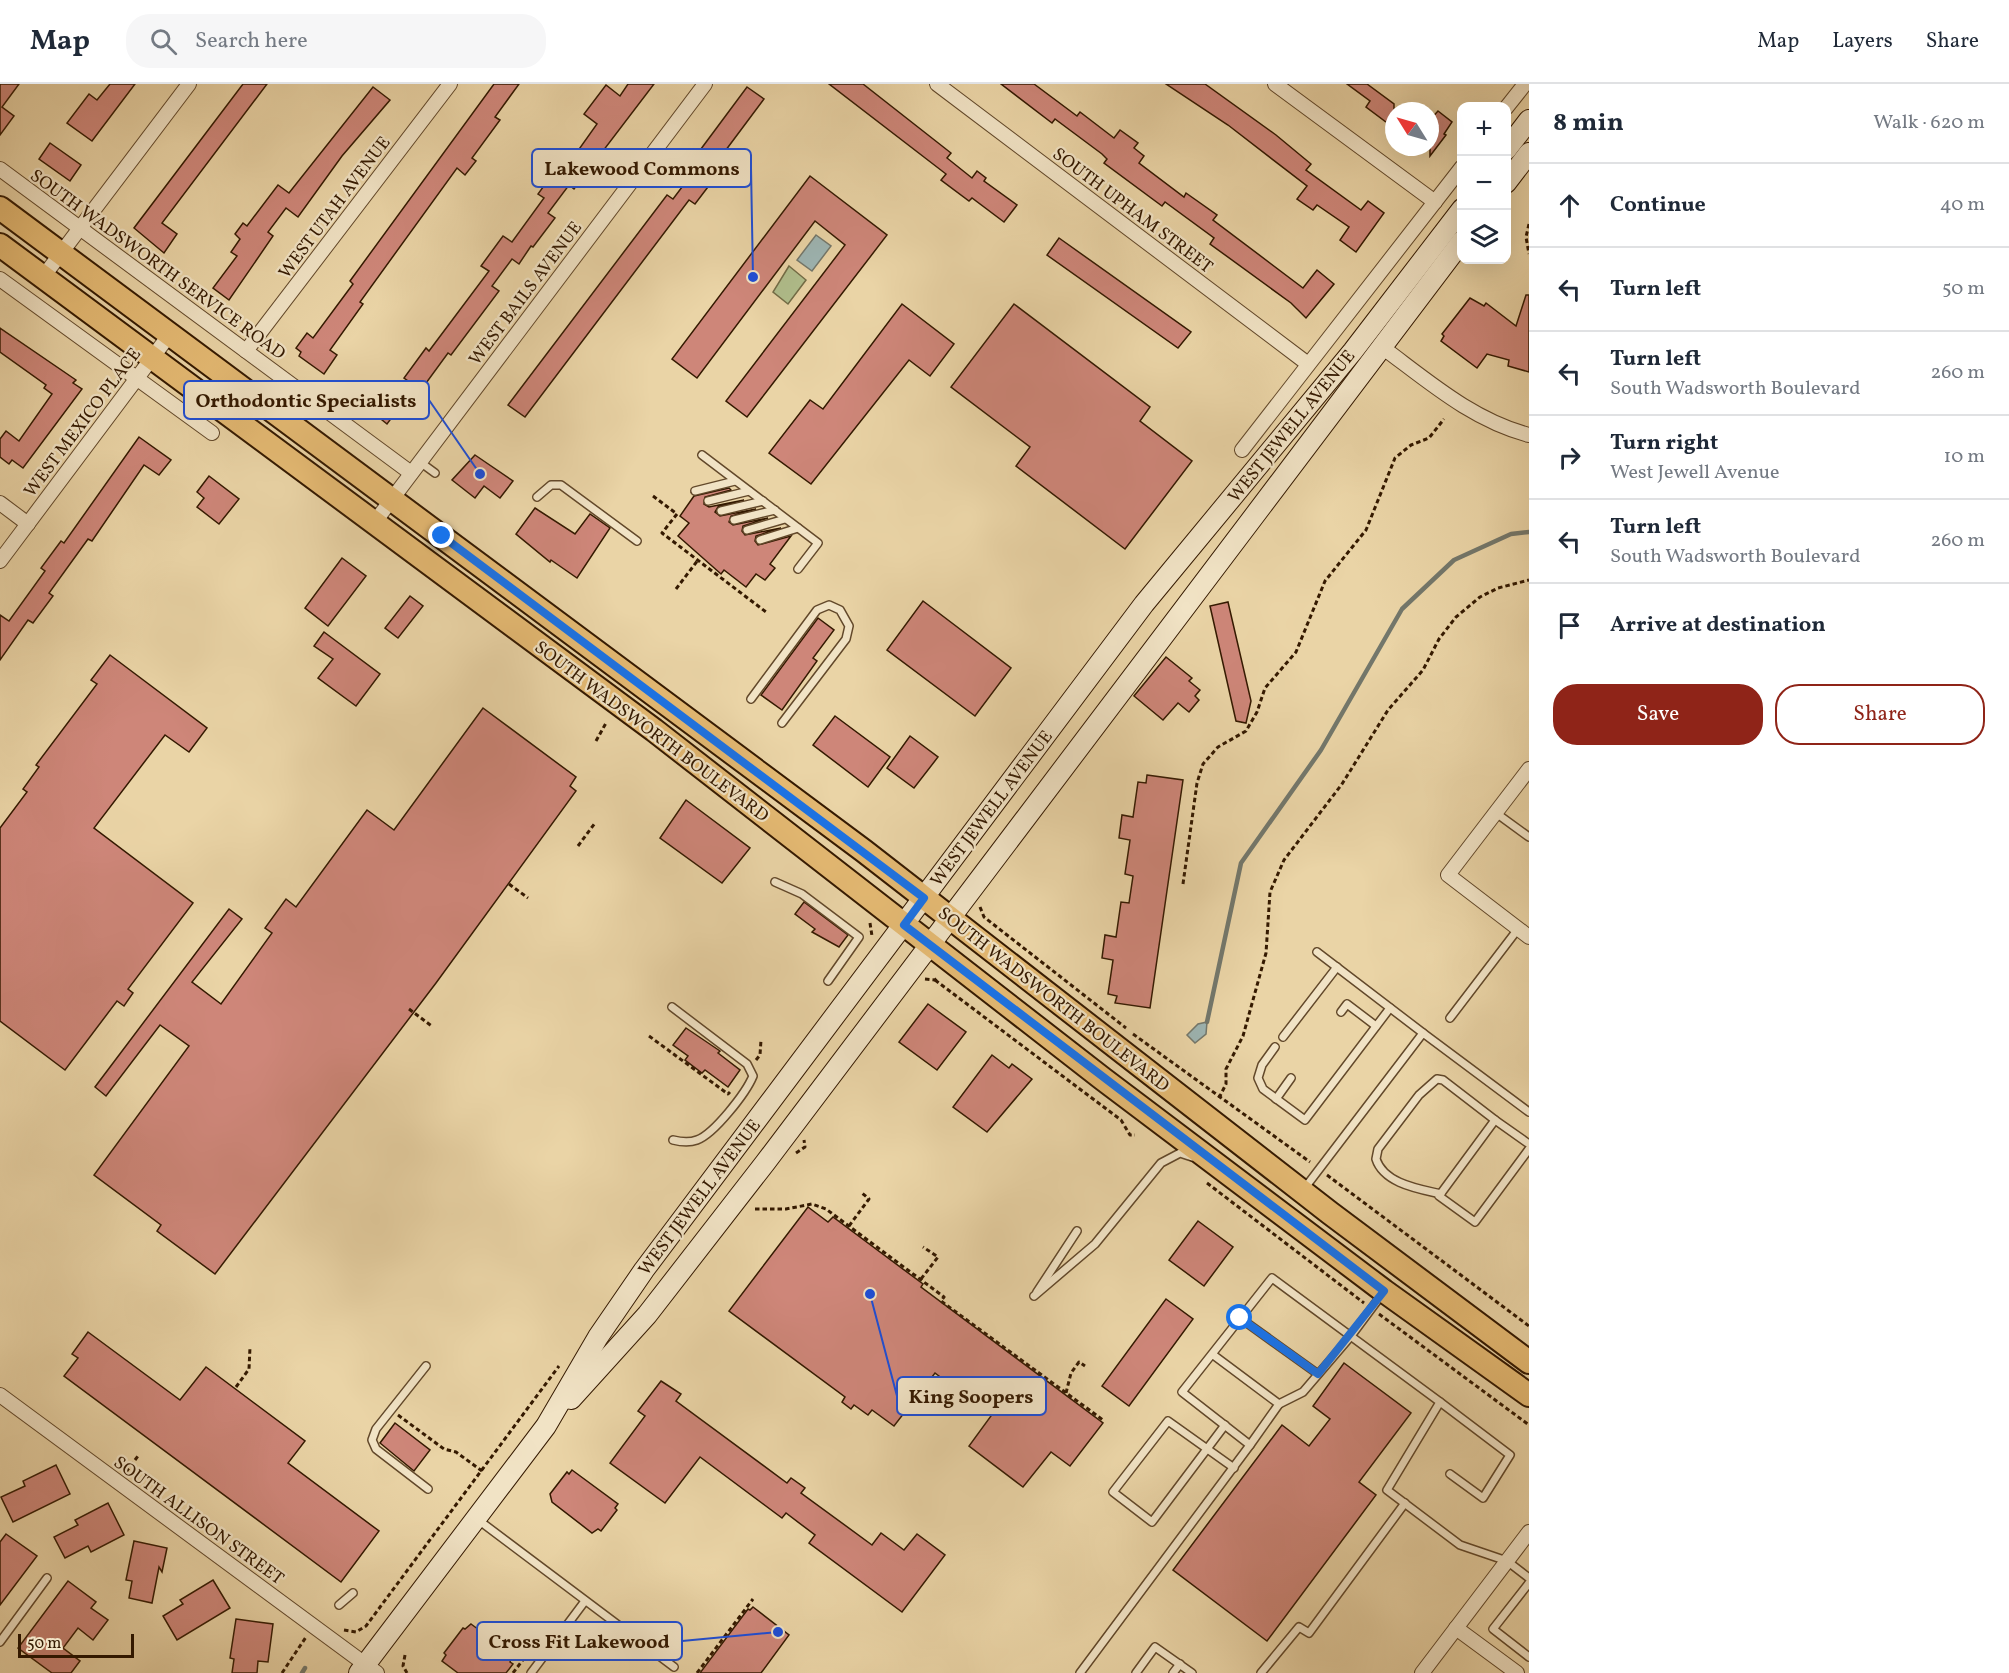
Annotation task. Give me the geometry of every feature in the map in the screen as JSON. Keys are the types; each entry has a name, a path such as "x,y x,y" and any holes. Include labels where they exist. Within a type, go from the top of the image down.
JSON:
{"main road":[{"path":"1511,143 1529,120"},
{"path":"1511,176 1529,153"},
{"name":"SOUTH WADSWORTH BOULEVARD","path":"0,208 924,898 1303,1191 1529,1362"},
{"name":"WEST JEWELL AVENUE","path":"367,1670 546,1426 626,1296 1144,604 1346,360 1460,210"},
{"name":"SOUTH WADSWORTH BOULEVARD","path":"0,245 654,730 930,946 1225,1171 1378,1300 1529,1395"},
{"name":"WEST JEWELL AVENUE","path":"546,1426 647,1315 930,946 1457,246"}],"street":[{"path":"43,277 189,84"},
{"name":"WEST UTAH AVENUE","path":"246,351 450,84"},
{"name":"WEST BAILS AVENUE","path":"374,523 705,84"},
{"name":"SOUTH UPHAM STREET","path":"937,84 1308,364"},
{"path":"1275,84 1435,202"},
{"path":"1511,102 1525,84"},
{"name":"SOUTH WADSWORTH SERVICE ROAD","path":"0,169 79,230 246,351 416,468"},
{"name":"WEST JEWELL AVENUE","path":"1242,450 1457,172"},
{"path":"0,279 212,433"},
{"name":"WEST MEXICO PLACE","path":"0,561 170,334"},
{"path":"1382,346 1471,412 1500,427 1529,435"},
{"path":"0,503 28,524"},
{"path":"1524,933 1448,875 1529,769"},
{"name":"SOUTH ALLISON STREET","path":"0,1395 367,1670"},
{"path":"1422,1673 1529,1532"},
{"path":"1456,1628 1516,1673"}],"lane":[{"path":"702,454 818,543 798,569"},
{"path":"416,468 435,473"},
{"path":"695,491 735,481"},
{"path":"537,497 551,485 561,485 637,542"},
{"path":"708,501 749,491"},
{"path":"721,511 763,501"},
{"path":"734,520 774,510"},
{"path":"747,530 785,519"},
{"path":"760,540 798,528"},
{"path":"751,699 817,610 829,605 840,610 849,626 846,639 782,723"},
{"path":"1496,813 1529,837"},
{"path":"775,882 802,894 859,937 828,981"},
{"path":"1450,1018 1524,933"},
{"path":"1317,952 1529,1112"},
{"path":"1283,1037 1337,967"},
{"path":"1341,1012 1347,1004 1376,1026"},
{"path":"672,1007 751,1068 753,1076 705,1137 690,1142 673,1140"},
{"path":"1275,1047 1262,1065 1258,1078 1263,1089 1305,1120 1390,1008"},
{"path":"1303,1191 1423,1033"},
{"path":"1276,1099 1291,1078"},
{"path":"1441,1194 1407,1186 1384,1171 1376,1159 1378,1149 1419,1095 1437,1079 1443,1080 1480,1106 1495,1120 1529,1144"},
{"path":"1495,1120 1439,1196 1475,1222 1529,1149"},
{"path":"1077,1231 1034,1296 1095,1244 1170,1155 1180,1153 1225,1171"},
{"path":"1250,1445 1182,1392 1272,1278 1510,1455 1483,1498 1450,1474"},
{"path":"1080,1673 1234,1468 1279,1404 1303,1392 1351,1336 1378,1300"},
{"path":"1240,1318 1318,1374"},
{"path":"1212,1354 1279,1404"},
{"path":"426,1366 376,1429 372,1440 376,1449 428,1489"},
{"path":"1440,1402 1387,1490 1460,1545 1507,1561 1529,1578"},
{"path":"1225,1425 1206,1449 1152,1522 1113,1492 1168,1421 1206,1449 1234,1468"},
{"path":"1261,1673 1299,1627 1309,1633 1405,1503"},
{"path":"477,1519 674,1667"},
{"path":"0,1642 46,1578"},
{"path":"1528,1655 1493,1629 1529,1583"},
{"path":"339,1605 353,1593"},
{"path":"531,1673 585,1601"},
{"path":"1136,1673 1155,1647 1192,1673"},
{"path":"1173,1673 1180,1664"}],"path":[{"path":"1529,224 1526,237 1529,254"},
{"path":"1183,884 1197,783 1203,764 1218,747 1246,730 1257,712 1264,688 1296,652 1319,592 1366,530 1395,458 1411,445 1429,438 1444,419"},
{"path":"653,496 677,514 662,533 766,612"},
{"path":"676,589 698,560"},
{"path":"1219,1098 1226,1084 1226,1068 1243,1036 1266,952 1269,892 1284,860 1342,784 1388,710 1423,670 1439,639 1456,617 1466,606 1489,592 1529,580"},
{"path":"596,741 606,723"},
{"path":"578,846 595,823"},
{"path":"509,884 528,898"},
{"path":"869,917 867,920 871,924 873,942"},
{"path":"984,917 1219,1098 1311,1163"},
{"path":"918,978 922,981 929,978 936,979 1121,1120 1130,1135 1135,1135"},
{"path":"409,1009 433,1027"},
{"path":"650,1036 728,1094 733,1088"},
{"path":"751,1068 760,1054 762,1040"},
{"path":"1198,1176 1378,1300 1529,1425"},
{"path":"1332,1179 1529,1326"},
{"path":"849,1226 869,1199 862,1193"},
{"path":"755,1209 786,1209 819,1205 944,1297 941,1301 1103,1420"},
{"path":"921,1279 938,1257 923,1247"},
{"path":"236,1387 249,1369 250,1347"},
{"path":"1066,1393 1071,1373 1079,1362 1085,1366"},
{"path":"336,1624 350,1632 361,1630 366,1626 541,1391"},
{"path":"404,1407 398,1415 444,1449 456,1452 482,1471"},
{"path":"696,1673 753,1599"},
{"path":"282,1673 306,1637"},
{"path":"513,1673 534,1645"},
{"path":"405,1655 403,1666 407,1673"}],"green space":[{"path":"789,266 806,280 788,304 773,292"}],"water":[{"path":"816,235 831,246 812,271 797,260"},
{"path":"1207,1022 1206,1034 1195,1043 1187,1035 1198,1024"}],"building":[{"path":"0,84 19,84 2,107 14,116 0,135"},
{"path":"110,84 135,84 92,141 67,123 89,94 97,100"},
{"path":"243,84 267,84 162,223 177,234 164,253 134,228"},
{"path":"494,84 519,84 495,117 500,120 472,158 476,161 465,175 457,168 360,302 363,304 330,350 337,355 324,374 299,356 301,352 296,348 307,333 313,338 353,284 350,281"},
{"path":"628,84 654,84 574,189 569,185 548,213 555,218 533,247 531,246 519,264 512,259 492,286 499,291 451,355 448,353 421,390 404,378 426,348 429,351 489,271 481,266 503,236 512,242 544,198 538,194 559,165 565,169 597,124 584,114 606,85 620,96"},
{"path":"829,84 863,84 951,153 947,158 972,178 977,171 986,178 984,181 1017,205 1004,222 972,198 969,201 941,180 946,174"},
{"path":"1001,84 1034,84 1077,116 1080,112 1114,138 1120,130 1138,143 1134,148 1144,156 1139,163 1184,197 1186,193 1217,215 1213,220 1303,288 1317,270 1334,284 1306,318 1291,303 1210,244 1214,238 1165,202 1162,206 1104,163 1107,159 1102,154 1055,119 1052,123"},
{"path":"1166,84 1205,84 1276,135 1311,164 1306,170 1361,210 1368,201 1384,213 1356,252 1340,240 1349,227 1317,205 1313,210 1297,199 1307,186 1228,125"},
{"path":"1347,84 1367,84 1391,102 1385,102 1385,121 1366,107 1370,101"},
{"path":"373,87 390,100 342,156 298,217 286,208 268,232 273,236 229,300 213,288 237,256 231,252 240,239 235,234 243,223 247,226 278,185 289,193"},
{"path":"747,87 764,99 711,170 717,175 695,204 689,200 525,417 508,405 667,195 673,199 704,158 698,153"},
{"path":"1439,112 1452,122 1444,134 1446,135 1439,144"},
{"path":"50,143 81,165 70,181 39,159"},
{"path":"810,176 887,235 747,417 726,401 845,245 815,221 697,378 672,359"},
{"path":"1059,238 1191,332 1178,348 1047,255"},
{"path":"1526,295 1529,295 1529,372 1508,366 1509,360 1487,354 1477,368 1441,341 1444,336 1442,334 1470,298 1484,306 1486,303 1516,326"},
{"path":"902,304 954,344 930,376 909,360 811,484 769,453 810,400 823,409"},
{"path":"1014,304 1150,407 1140,421 1192,461 1125,549 1016,466 1030,447 951,387"},
{"path":"0,328 76,380 73,383 82,389 23,468 12,460 9,464 0,457 0,439 6,431 19,441 52,394 44,388 46,385 0,352"},
{"path":"366,383 399,408 387,424 355,398"},
{"path":"139,437 171,460 159,475 144,465 92,541 88,539 49,593 53,596 33,623 28,620 0,660 0,615 9,621 45,571 41,568 61,541 64,543"},
{"path":"475,455 513,481 500,498 484,486 475,498 452,480"},
{"path":"209,476 239,499 219,524 197,507 204,498 197,492"},
{"path":"729,488 731,490 705,497 704,504 709,507 744,500 718,507 715,512 720,516 756,509 731,516 729,522 733,525 768,518 743,526 742,531 745,535 781,528 756,536 755,541 758,545 791,536 770,564 775,568 765,580 756,574 746,587 724,570 721,574 678,536 689,523 680,516 694,496"},
{"path":"535,508 575,534 590,514 610,528 577,578 551,560 550,562 516,534"},
{"path":"342,558 366,576 328,626 305,608"},
{"path":"410,596 423,606 398,638 385,628"},
{"path":"923,601 1011,668 975,716 887,650"},
{"path":"1228,602 1251,701 1246,723 1236,721 1210,606"},
{"path":"818,618 834,630 813,658 817,661 782,710 761,695"},
{"path":"324,632 380,674 356,706 318,678 333,659 314,646"},
{"path":"110,655 207,728 189,752 165,735 94,828 193,903 128,989 133,993 124,1006 117,1001 65,1070 0,1021 0,828 27,792 23,789 39,767 36,765 97,684 91,680"},
{"path":"1166,657 1192,678 1189,681 1200,690 1195,696 1199,700 1189,712 1178,703 1163,720 1134,696"},
{"path":"483,708 576,777 570,786 576,791 436,983 215,1274 157,1231 161,1225 94,1175 189,1046 160,1025 106,1096 95,1087 229,909 242,919 192,982 221,1004 272,933 265,928 286,899 296,907 367,810 394,830"},
{"path":"835,716 890,757 868,787 813,745"},
{"path":"910,736 938,757 914,788 887,768"},
{"path":"1147,775 1183,780 1150,1008 1115,1003 1117,996 1108,994 1113,960 1102,958 1105,935 1116,937 1121,902 1129,903 1133,876 1125,874 1130,840 1119,838 1122,815 1133,817 1138,782 1146,783"},
{"path":"686,800 750,848 722,883 660,838"},
{"path":"804,902 848,935 839,947 812,932 815,929 795,914"},
{"path":"928,1004 966,1032 937,1070 899,1042"},
{"path":"686,1028 720,1051 718,1053 740,1070 728,1087 705,1070 702,1073 685,1060 688,1056 673,1045"},
{"path":"992,1055 1009,1068 1012,1064 1032,1079 987,1132 953,1107"},
{"path":"808,1207 828,1222 833,1217 923,1284 921,1287 1103,1423 1070,1466 1051,1452 1023,1487 969,1446 991,1416 935,1373 894,1426 872,1410 868,1415 854,1405 851,1409 842,1402 845,1397 729,1311"},
{"path":"1198,1221 1233,1247 1204,1286 1169,1260"},
{"path":"1166,1299 1193,1319 1129,1406 1102,1386"},
{"path":"88,1332 180,1400 206,1367 305,1441 288,1463 379,1531 341,1582 64,1376 78,1358 72,1354"},
{"path":"1344,1363 1411,1413 1359,1482 1376,1495 1267,1641 1173,1570 1282,1425 1309,1446 1330,1419 1313,1406"},
{"path":"661,1381 681,1394 676,1401 787,1483 791,1478 805,1488 801,1493 872,1545 881,1533 904,1550 917,1534 945,1555 902,1612 809,1543 815,1535 786,1513 782,1518 700,1457 665,1503 610,1463 645,1416 638,1411"},
{"path":"395,1423 430,1450 414,1471 380,1443"},
{"path":"56,1465 70,1494 13,1522 1,1497 25,1486 23,1481"},
{"path":"572,1470 618,1504 615,1508 617,1510 601,1531 598,1529 592,1533 552,1502 550,1494 567,1472 569,1474"},
{"path":"108,1503 124,1535 91,1552 88,1546 65,1558 54,1537 78,1525 75,1520"},
{"path":"6,1534 37,1556 0,1605 0,1542"},
{"path":"134,1541 167,1548 162,1572 159,1567 152,1603 129,1598 132,1581 126,1580"},
{"path":"213,1580 230,1608 177,1640 163,1616 183,1604 180,1600"},
{"path":"68,1581 96,1602 91,1608 108,1620 93,1640 78,1628 63,1648 80,1661 71,1673 52,1673 18,1648"},
{"path":"753,1607 789,1635 761,1673 700,1673 748,1609"},
{"path":"236,1619 273,1624 268,1662 258,1661 257,1673 232,1673 234,1659 230,1658"},
{"path":"471,1624 513,1655 510,1662 513,1664 506,1673 458,1673 442,1661 446,1655 444,1653 463,1628"}],"waterway":[{"path":"1207,1022 1241,863 1321,750 1402,609 1454,560 1511,534 1529,532"},
{"path":"302,1673 305,1668"}],"place":[{"name":"Lakewood Commons","path":"753,277"},
{"name":"Orthodontic Specialists","path":"480,474"},
{"name":"King Soopers","path":"870,1294"},
{"name":"Cross Fit Lakewood","path":"778,1632"}],"route":[{"path":"442,536 924,898 904,925 1384,1291 1351,1336 1318,1374 1240,1318"}]}
